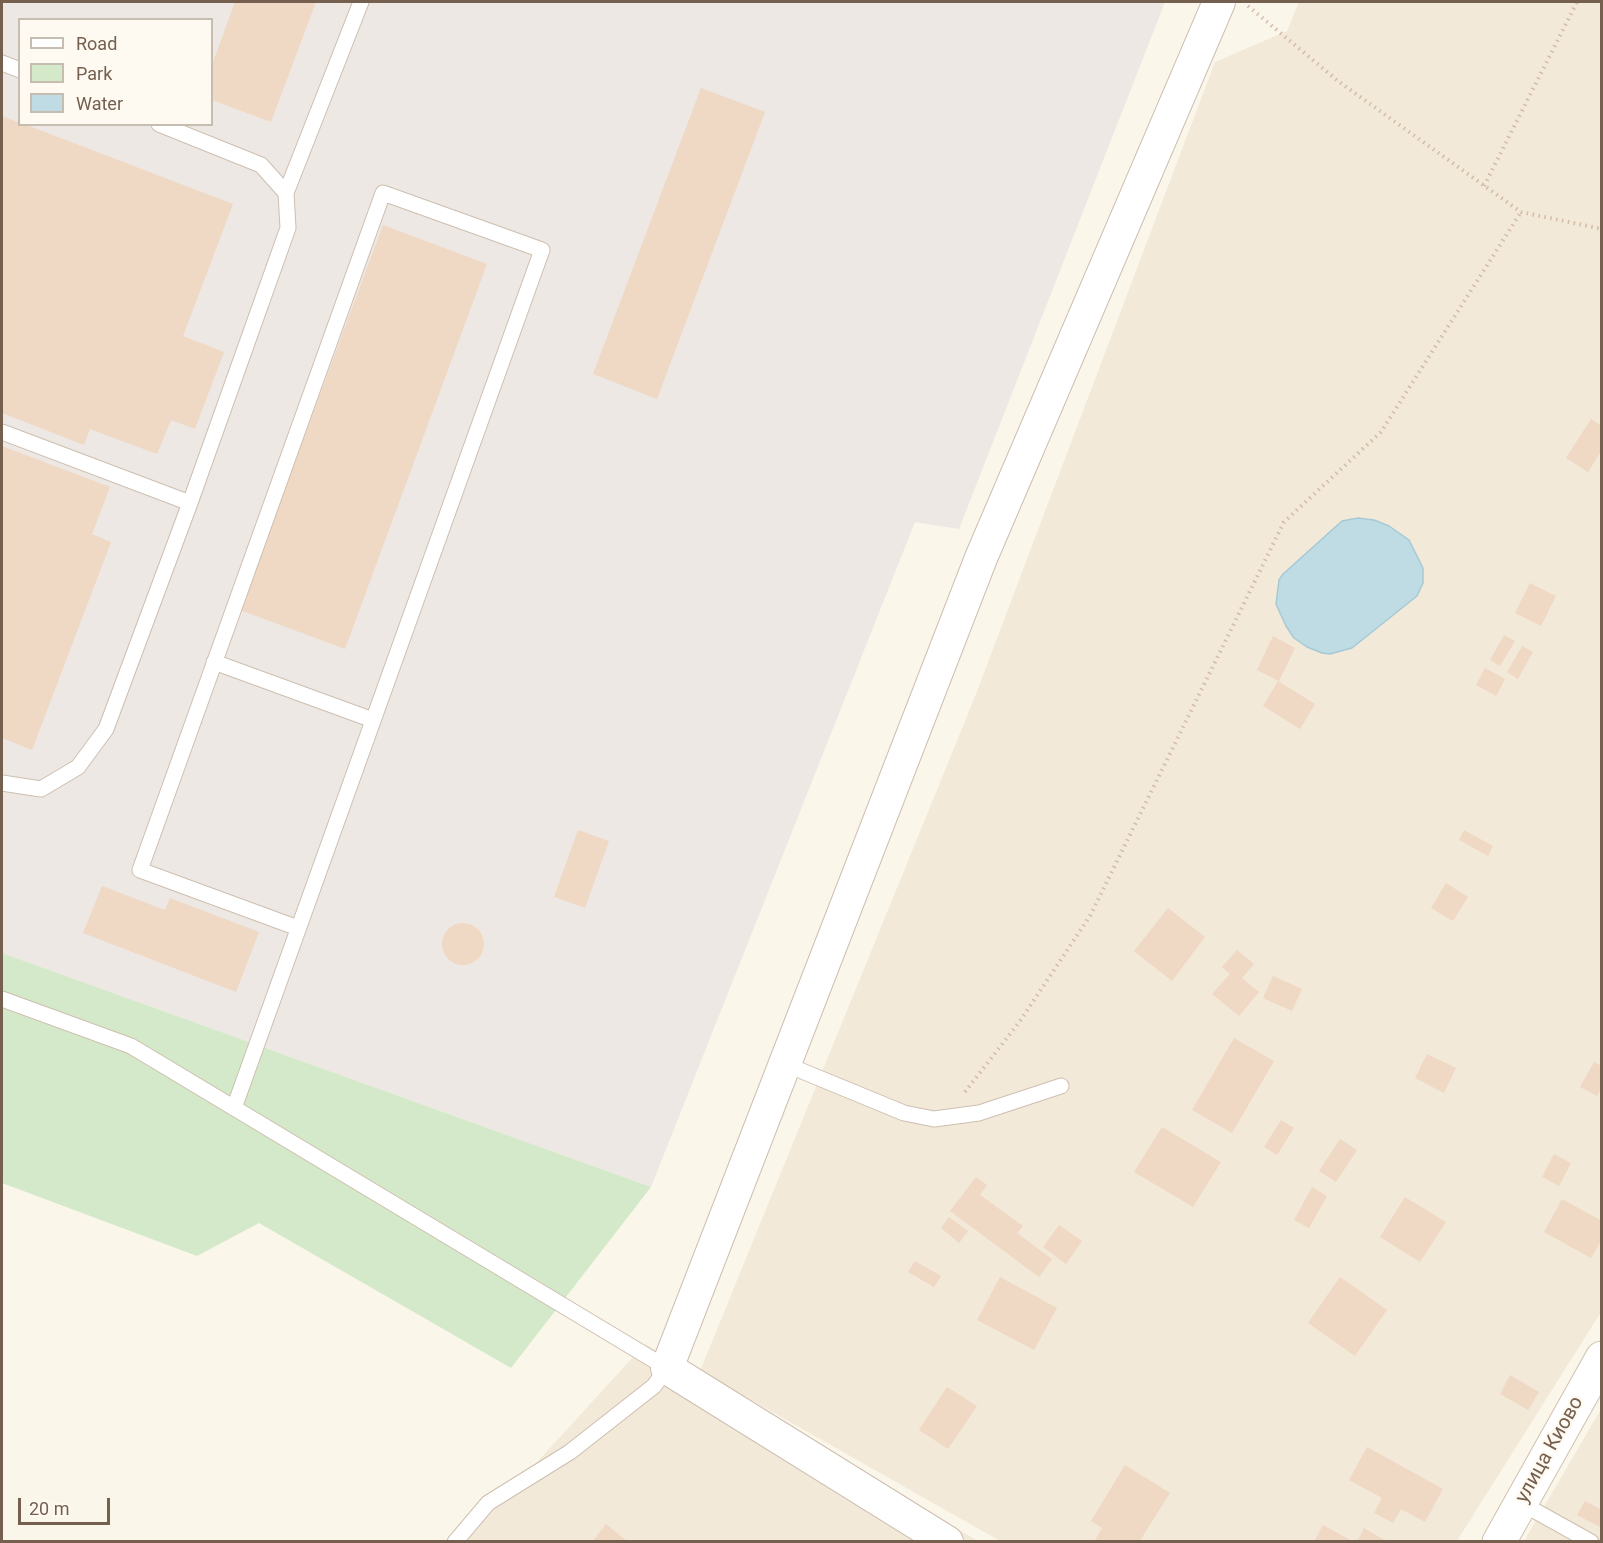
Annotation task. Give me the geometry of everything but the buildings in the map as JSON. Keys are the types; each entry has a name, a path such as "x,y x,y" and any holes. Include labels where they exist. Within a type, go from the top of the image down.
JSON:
{"main road":[{"name":"улица Киово","path":"1499,1542 1602,1358"}],"street":[{"path":"947,1542 667,1368 981,558 1219,2"}],"lane":[{"path":"2,783 41,789 78,767 106,729 288,228 286,193 361,2"},
{"path":"2,63 18,69"},
{"path":"164,126 261,165 286,193"},
{"path":"234,1108 542,250 383,193 140,870 298,928"},
{"path":"2,432 189,503"},
{"path":"214,662 373,720"},
{"path":"2,999 131,1046 667,1368 654,1386 570,1452 488,1503 455,1542"},
{"path":"784,1064 904,1113 934,1119 979,1113 1061,1086"},
{"path":"1521,1503 1591,1542"}],"path":[{"path":"1243,2 1338,81 1521,212 1602,229"},
{"path":"1484,186 1577,2"},
{"path":"934,1119 950,1112 1020,1021 1090,916 1284,522 1381,432 1521,212"}],"shaded area":[{"path":"2,2 1165,2 959,529 915,522 651,1187 2,953"},
{"path":"1299,2 1601,2 1601,1312 1457,1541 1000,1541 700,1371 974,699 1215,62 1287,31"},
{"path":"645,1344 978,1541 464,1542"},
{"path":"1601,1409 1601,1541 1524,1541"}],"green space":[{"path":"2,953 651,1187 511,1368 259,1223 197,1256 2,1183"}],"water":[{"path":"1358,518 1374,520 1389,526 1409,540 1423,568 1423,583 1417,596 1352,648 1330,654 1322,653 1294,638 1286,626 1276,604 1279,580 1342,521"}]}
